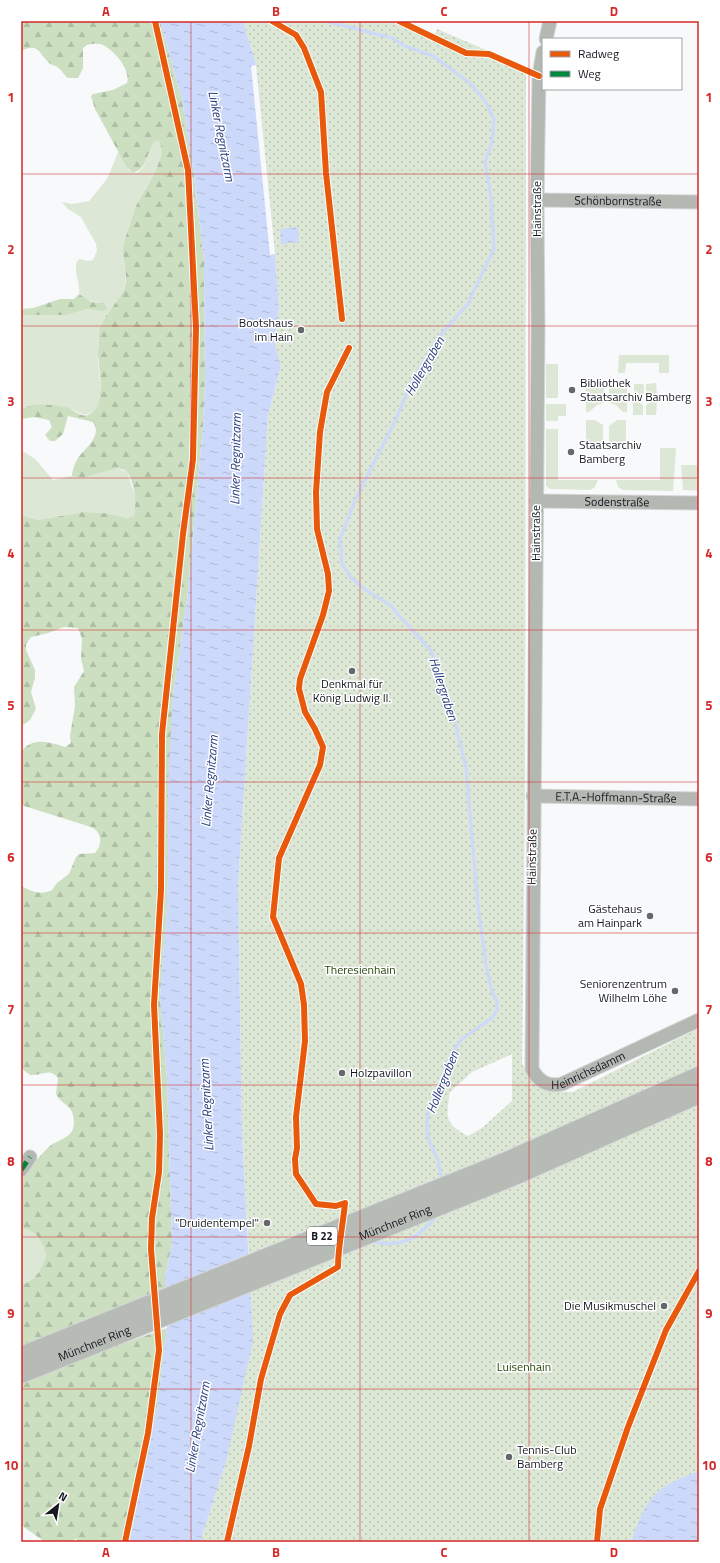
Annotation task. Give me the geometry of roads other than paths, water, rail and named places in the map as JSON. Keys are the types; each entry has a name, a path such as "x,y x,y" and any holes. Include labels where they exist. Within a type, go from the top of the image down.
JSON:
{"main road":[{"name":"Münchner Ring","path":"510,1168 699,1077"},
{"name":"Münchner Ring","path":"21,1373 137,1319 699,1093"},
{"name":"Münchner Ring","path":"21,1357 137,1319"}],"street":[{"path":"546,38 550,21"},
{"name":"Hainstraße","path":"531,1015 536,501 537,200 539,76 542,58"},
{"name":"Schönbornstraße","path":"537,200 699,202"},
{"name":"Sodenstraße","path":"536,501 699,503"},
{"name":"E.T.A.-Hoffmann-Straße","path":"533,796 699,799"},
{"name":"Heinrichsdamm","path":"531,1015 532,1069 542,1082 547,1085 555,1086 568,1082 699,1020"},
{"path":"21,1170 30,1157"}],"water":[{"name":"Linker Regnitzarm","path":"160,21 243,21 256,65 279,309 274,341 281,366 268,415 238,885 242,1131 253,1341 226,1462 200,1542 130,1542 145,1461 157,1408 167,1328 165,1277 172,1244 167,1079 160,996 167,909 168,782 173,695 187,600 203,426 205,379 204,260 194,175 182,100"},
{"path":"298,227 299,242 281,244 280,229"},
{"path":"699,1471 699,1542 631,1542 642,1514 654,1496 672,1483"}],"waterway":[{"name":"Hollergraben","path":"325,21 392,38 405,46 433,56 470,83 486,102 494,119 492,142 485,162 491,197 494,249 467,305 439,337 411,383 395,421 356,498 340,539 342,564 351,578 367,591 389,604 431,651 450,701 466,768 478,905 486,966 492,992 497,1001 497,1010 492,1018 462,1039 451,1054 428,1114 427,1129 429,1141 438,1160 442,1181"},
{"name":"Hollergraben","path":"372,1241 392,1244 409,1240 424,1230 437,1215"}],"place":[{"name":"Bootshaus im Hain","path":"301,330"},
{"name":"Bibliothek Staatsarchiv Bamberg","path":"572,390"},
{"name":"Staatsarchiv Bamberg","path":"571,452"},
{"name":"Denkmal für König Ludwig II.","path":"352,671"},
{"name":"Gästehaus am Hainpark","path":"650,916"},
{"name":"Seniorenzentrum Wilhelm Löhe","path":"675,991"},
{"name":"Holzpavillon","path":"342,1073"},
{"name":"\"Druidentempel\"","path":"267,1223"},
{"name":"Die Musikmuschel","path":"664,1306"},
{"name":"Tennis-Club Bamberg","path":"509,1457"}],"park label":[{"name":"Theresienhain","path":"360,970"},
{"name":"Luisenhain","path":"524,1367"}]}
